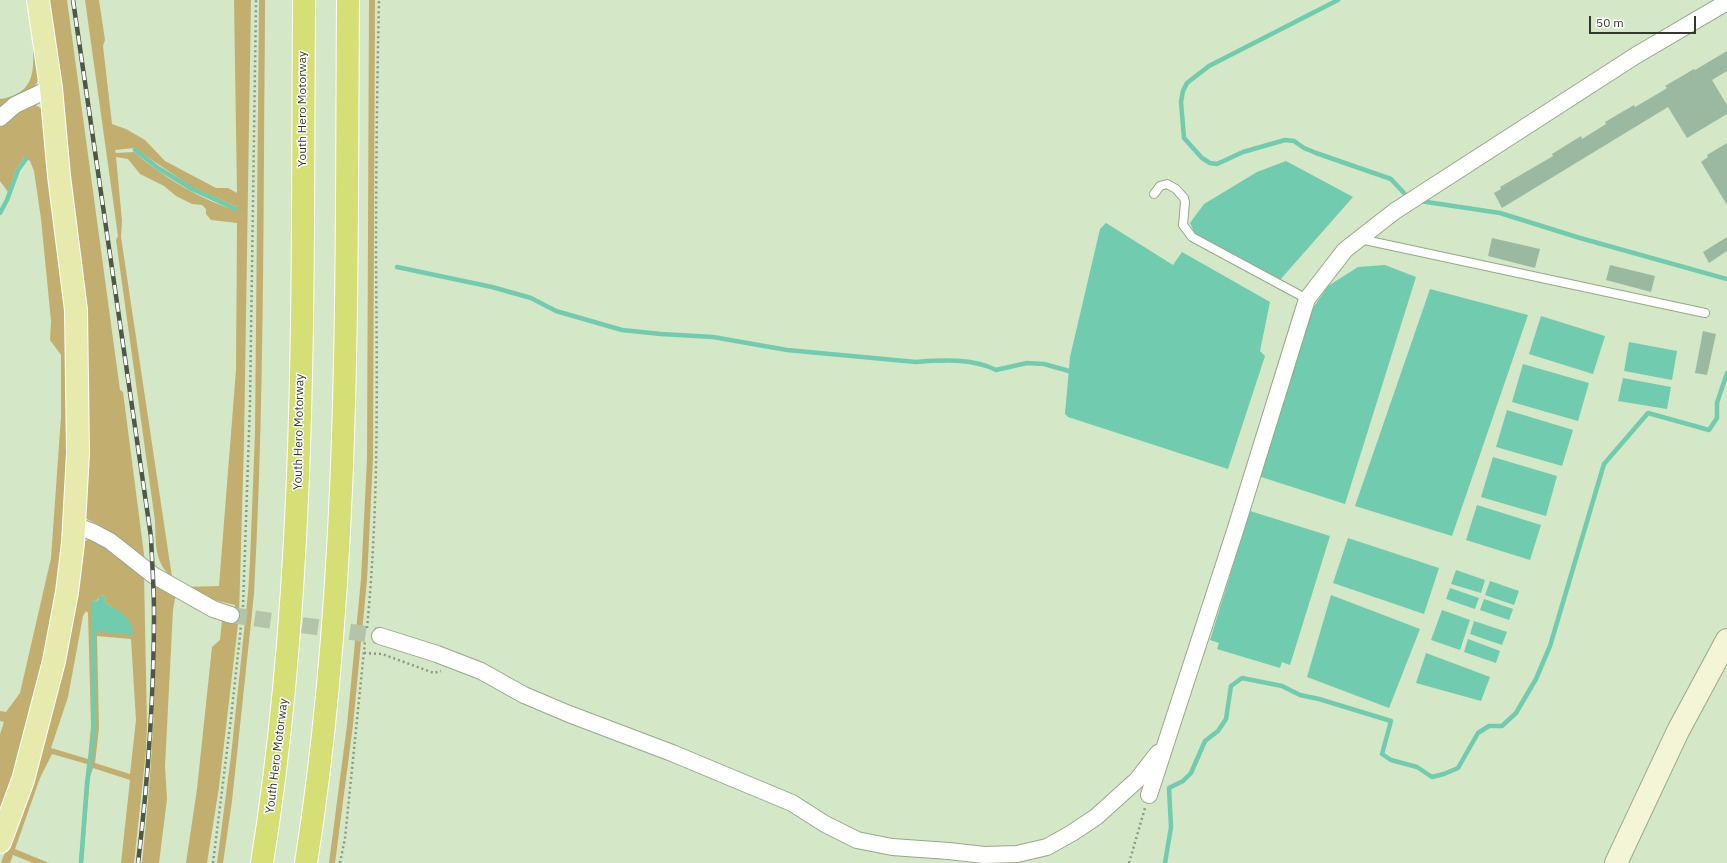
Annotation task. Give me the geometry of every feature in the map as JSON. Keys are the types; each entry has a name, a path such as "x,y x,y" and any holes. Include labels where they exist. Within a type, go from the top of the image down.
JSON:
{"highway":[{"name":"Youth Hero Motorway","path":"262,863 283,706 292,597 298,484 304,0"},
{"path":"306,863 327,711 336,600 342,486 348,0"}],"main road":[{"path":"0,842 22,780 54,661 67,592 74,525 78,453 76,310 59,176 51,88 38,0"}],"street":[{"path":"1148,795 1238,524 1307,299 1345,250 1395,211 1635,56 1727,2"},
{"path":"0,118 15,105 51,88"},
{"path":"74,525 93,532 110,541 152,575 213,609 238,615"},
{"path":"371,635 437,654 481,671 524,694 569,714 672,752 792,803 825,824 857,840 892,847 984,855 1017,854 1047,847 1096,818 1137,780 1165,744"},
{"path":"1616,863 1678,731 1727,640"}],"lane":[{"path":"1154,194 1160,186 1167,184 1176,189 1184,198 1185,202 1183,226 1192,237 1307,299"},
{"path":"1360,239 1705,313"}],"path":[{"path":"213,863 230,726 250,404 256,0"},
{"path":"340,863 345,838 371,635 377,422 376,243 379,0"},
{"path":"1129,863 1148,795"}],"shaded area":[{"path":"44,0 67,0 120,390 123,392 145,562 99,525 83,517"},
{"path":"85,0 99,0 105,40 103,46 112,124 126,129 145,140 165,161 216,188 228,188 237,193 234,0 251,0 244,442 239,616 219,787 207,863 186,863 197,789 212,647 220,640 222,620 227,623 234,622 235,605 206,598 184,587 219,586 236,370 237,223 211,220 206,214 206,209 202,205 192,204 176,196 164,186 140,174 128,159 116,157 122,221 121,237 172,577 162,565 157,552 155,521 116,240 118,236","holes":["134,148 192,187 237,207 237,211 183,187 134,152 116,153 115,150"]},
{"path":"259,0 265,0 265,20 263,321 257,539 254,594 232,801 223,863 217,863 231,756 250,561 255,433"},
{"path":"369,0 375,0 373,459 367,580 353,725 335,863 329,863 347,725 361,579 367,459"},
{"path":"33,36 39,76 37,82 34,87 24,96 0,106 0,99 13,96 22,91 28,85 33,68"},
{"path":"31,103 43,109 69,322 70,414 62,550 57,596 37,696 0,819 0,734 4,722 0,721 0,711 6,712 20,693 51,558 61,417 61,355 50,340 51,321 41,219 34,171 30,161 24,158 16,169 8,192 0,181 0,122"},
{"path":"90,539 97,540 144,573 147,726 146,751 134,863 121,863 130,780 93,768 90,777 83,863 79,863 87,764 52,754 40,778 15,849 49,863 33,863 13,855 10,863 1,863 7,847 81,546 85,541","holes":["102,595 105,597 106,603 112,607 92,631 92,600 95,602","86,611 88,613 91,726 88,759 51,748 68,697 83,616","97,636 131,639 136,720 130,774 95,763 99,728"]},
{"path":"155,580 176,593 173,610 165,766 167,799 159,863 142,863 149,792 155,687"}],"water":[{"path":"1286,161 1353,197 1280,280 1196,236 1190,223 1204,204 1257,172"},
{"path":"1106,223 1173,265 1182,252 1270,302 1260,351 1265,356 1228,469 1068,417 1065,414 1070,357 1100,229"},
{"path":"1385,265 1416,277 1345,504 1255,475 1311,311 1328,286 1358,267"},
{"path":"1430,289 1528,315 1452,536 1355,506"},
{"path":"1541,316 1605,336 1593,374 1529,354"},
{"path":"1629,342 1677,351 1672,380 1624,371"},
{"path":"1523,364 1589,383 1578,421 1512,402"},
{"path":"1623,378 1671,387 1667,409 1618,401"},
{"path":"1507,410 1573,430 1562,466 1496,447"},
{"path":"1493,457 1557,476 1546,516 1481,497"},
{"path":"1477,505 1541,525 1530,560 1466,540"},
{"path":"1250,511 1330,536 1290,665 1282,662 1280,668 1217,649 1219,643 1210,640"},
{"path":"1348,538 1439,568 1424,614 1333,583"},
{"path":"1456,570 1485,580 1481,593 1451,584"},
{"path":"1490,581 1519,591 1514,605 1485,595"},
{"path":"1450,588 1479,598 1475,609 1446,599"},
{"path":"101,595 105,597 106,603 121,612 128,619 131,624 133,635 92,631 91,599 95,602"},
{"path":"1331,595 1420,629 1389,708 1307,677"},
{"path":"1484,599 1513,609 1509,620 1480,610"},
{"path":"1442,610 1470,620 1460,650 1431,640"},
{"path":"1474,621 1507,632 1502,645 1470,634"},
{"path":"1468,639 1500,651 1496,663 1464,652"},
{"path":"1426,653 1490,677 1481,701 1416,683"}],"building":[{"path":"1727,51 1727,71 1712,80 1727,105 1727,114 1687,138 1668,107 1502,208 1494,193 1501,189 1500,187 1553,156 1552,154 1581,136 1582,139 1606,124 1605,122 1634,105 1635,107 1667,88 1665,86"},
{"path":"1727,143 1727,205 1701,162 1708,157 1707,155"},
{"path":"1727,237 1727,251 1709,263 1703,252"},
{"path":"1492,238 1540,249 1535,268 1488,256"},
{"path":"1610,265 1655,276 1651,292 1606,280"},
{"path":"1703,331 1716,334 1707,375 1695,373"}],"waterway":[{"path":"1338,0 1209,66 1187,83 1183,91 1181,102 1184,138 1202,158 1210,163 1217,164 1243,152 1285,140 1294,141 1304,148 1316,153 1391,179 1404,193"},
{"path":"135,150 158,168 192,189 236,209"},
{"path":"0,213 7,200 18,170 26,159"},
{"path":"1420,201 1500,213 1580,238 1727,279"},
{"path":"397,267 492,287 531,298 556,311 622,330 713,337 787,350 916,362 946,360 977,363 996,370 1027,363 1044,364 1069,371"},
{"path":"1165,863 1171,827 1169,788 1183,781 1191,773 1205,741 1218,731 1226,719 1231,686 1242,678 1282,686 1300,695 1319,699 1391,721 1382,754 1391,760 1417,767 1432,777 1458,768 1478,733 1489,726 1502,726 1516,713 1536,679 1550,646 1604,464 1648,413 1709,430 1717,418 1717,403 1727,373"},
{"path":"81,863 87,783 94,733 94,631"}],"tunnel":[{"path":"231,615 380,636"}],"railway":[{"path":"73,0 151,537 154,604 152,707 145,801 138,863"}]}
